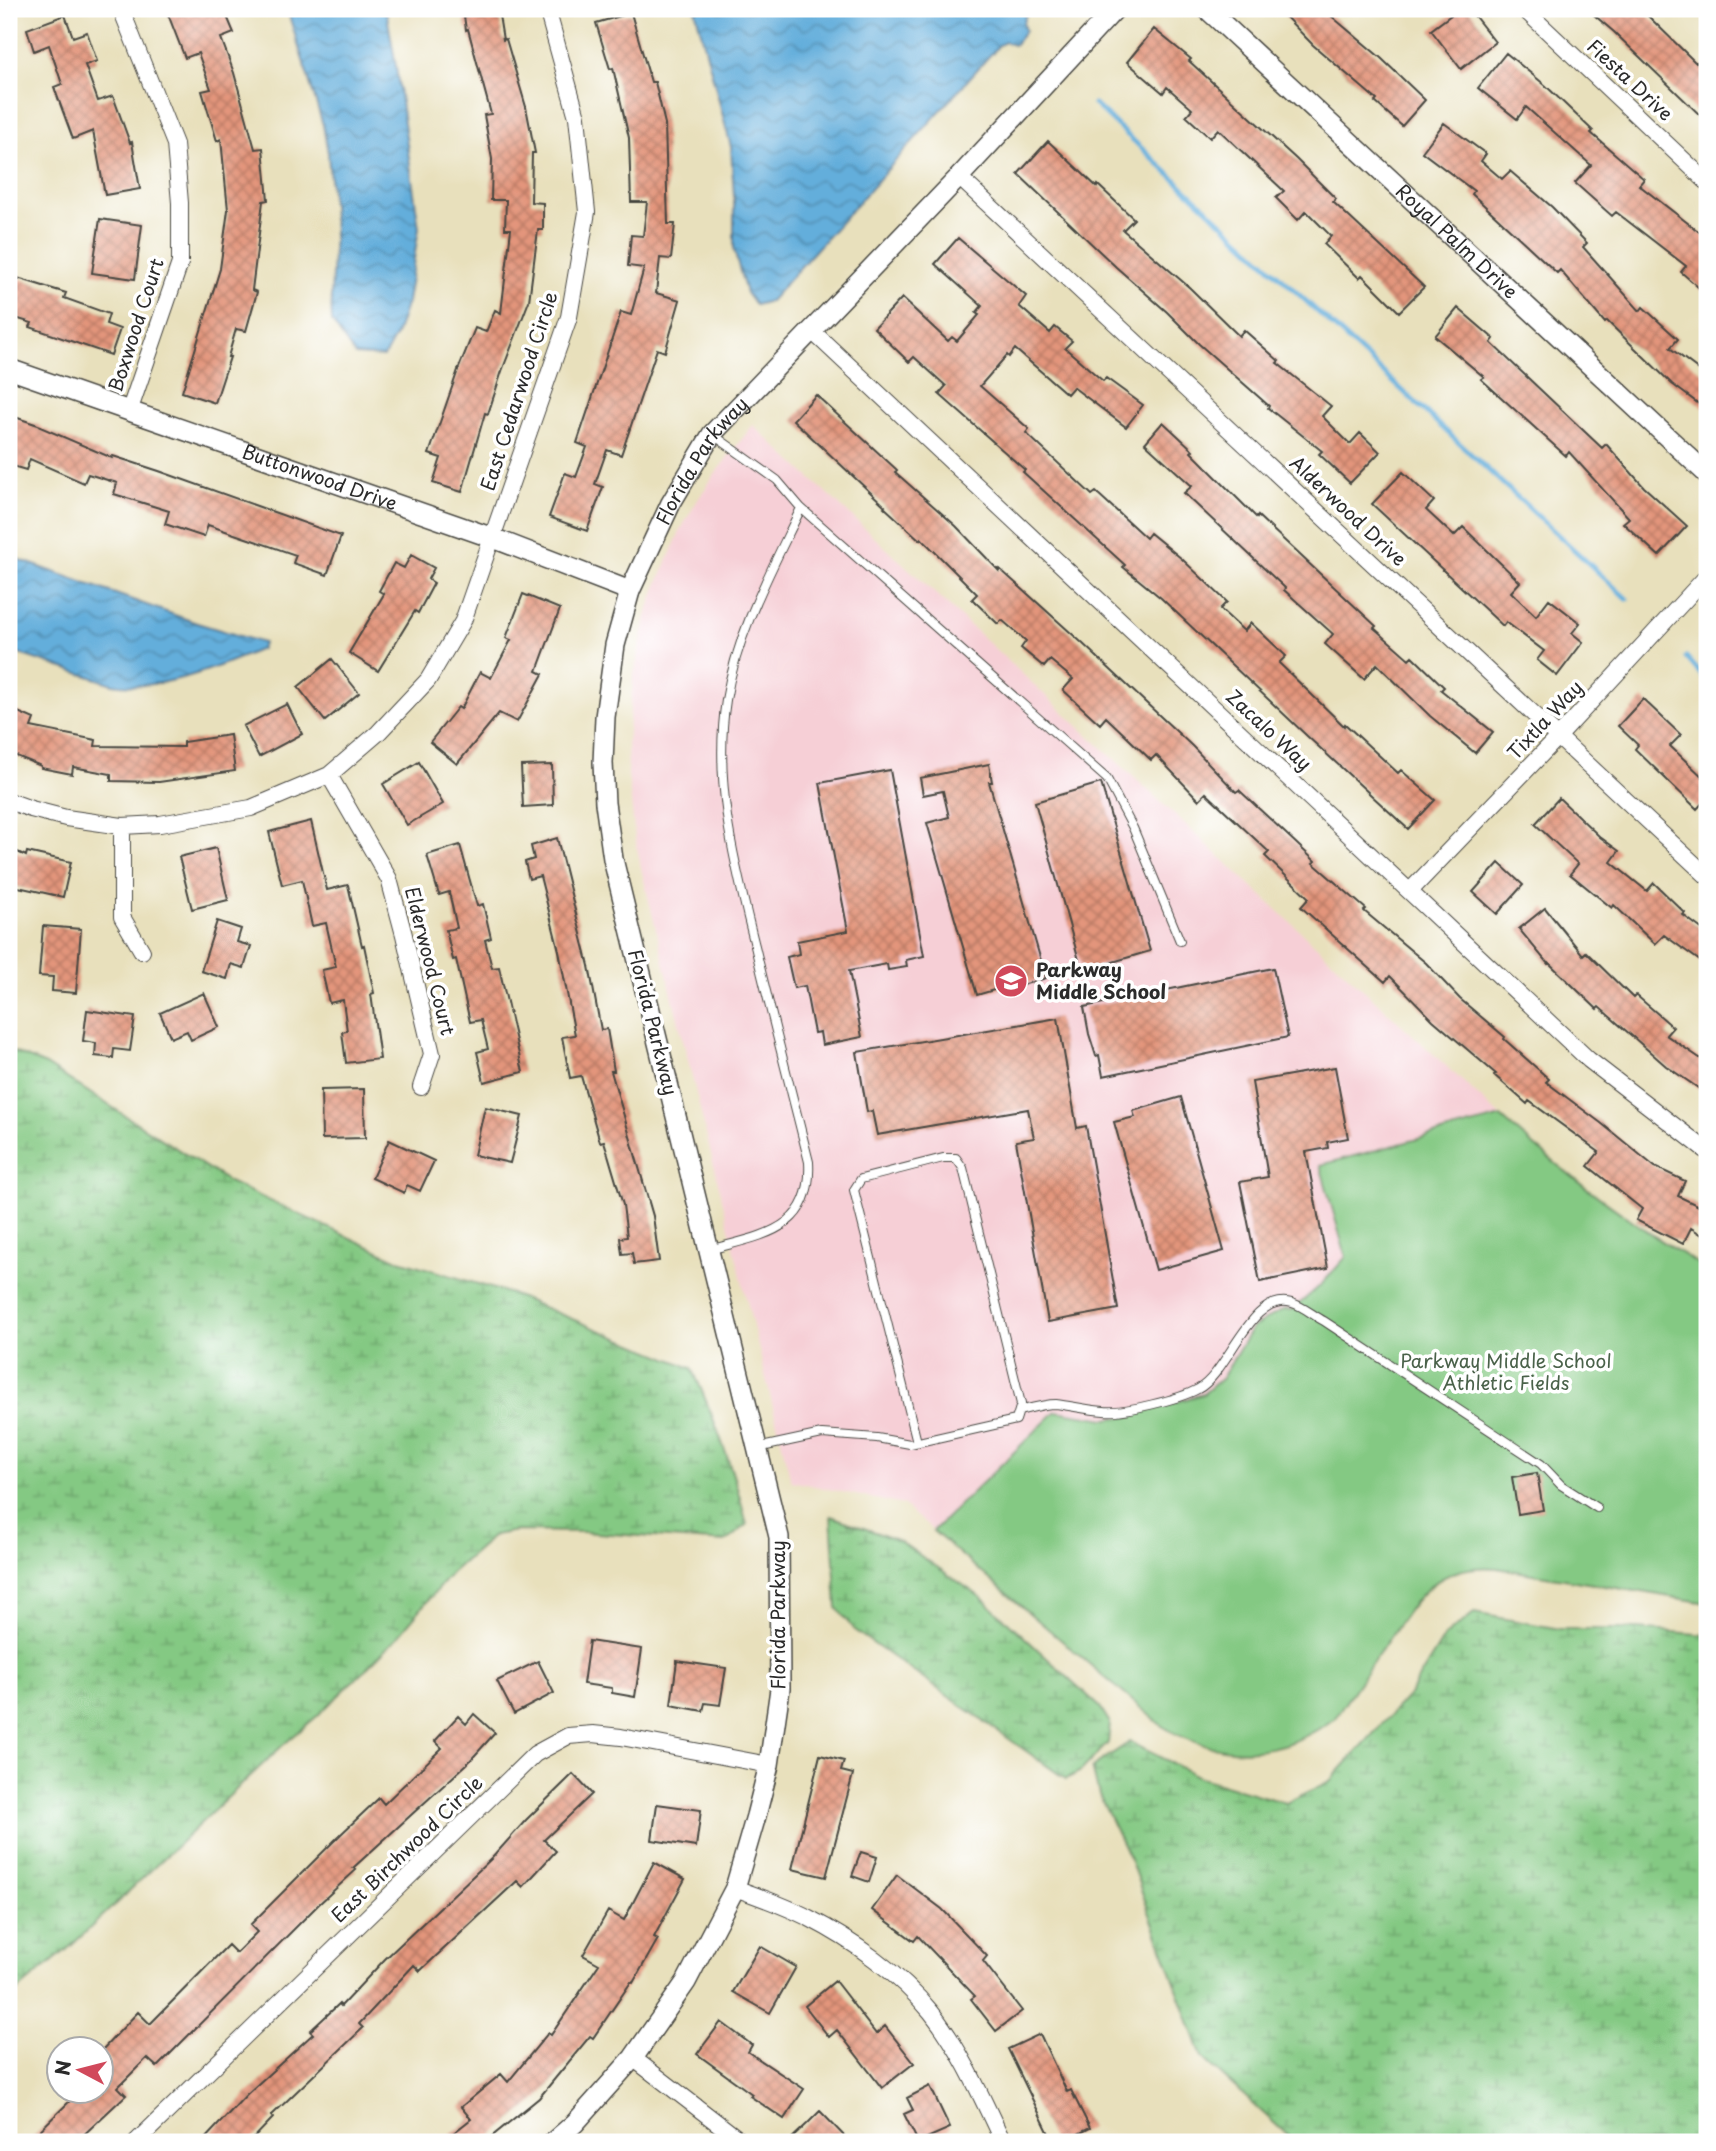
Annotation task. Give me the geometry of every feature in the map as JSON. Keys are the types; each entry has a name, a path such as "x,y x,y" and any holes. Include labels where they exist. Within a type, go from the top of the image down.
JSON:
{"street":[{"name":"Boxwood Court","path":"121,9 175,144 180,203 180,263 129,412"},
{"name":"East Cedarwood Circle","path":"9,801 66,818 122,826 160,824 251,808 329,775 378,733 428,680 463,621 569,317 587,212 577,117 547,9"},
{"name":"Florida Parkway","path":"553,2142 575,2123 633,2058 686,1982 735,1888 769,1766 780,1689 779,1537 613,859 605,803 603,763 615,645 630,592 671,503 712,434 959,177 1115,9"},
{"name":"Royal Palm Drive","path":"1207,9 1707,474"},
{"name":"Fiesta Drive","path":"1524,9 1707,182"},
{"name":"Alderwood Drive","path":"959,177 1707,876"},
{"name":"Zacalo Way","path":"811,330 1589,1060 1707,1151"},
{"name":"Buttonwood Drive","path":"9,369 493,538 630,592"},
{"name":"Tixtla Way","path":"1410,891 1707,576"},
{"name":"Elderwood Court","path":"329,775 388,879 432,1054 421,1087"},
{"path":"122,826 122,917 142,951"},
{"name":"East Birchwood Circle","path":"136,2142 535,1754 568,1736 593,1734 769,1766"},
{"path":"735,1888 807,1917 844,1937 905,1986 930,2012 963,2060 1003,2142"},
{"path":"633,2058 742,2142"}],"lane":[{"path":"712,434 777,480 801,508 1107,779 1133,828 1180,941"},
{"path":"709,1250 780,1228 802,1205 808,1192 809,1162 735,863 724,796 721,752 726,699 749,617 801,508"},
{"path":"757,1448 822,1434 877,1438 910,1444 1016,1420 1021,1404 962,1168 956,1158 943,1158 861,1179 854,1190 917,1442"},
{"path":"1019,1411 1053,1404 1106,1412 1142,1407 1199,1389 1214,1376 1262,1309 1290,1302 1324,1321 1541,1464 1561,1485 1597,1508"}],"shaded area":[{"name":"Parkway Middle School","path":"753,425 1523,1137 1602,1200 1707,1269 1707,1603 1497,1568 1457,1571 1433,1583 1414,1601 1335,1718 1291,1743 1258,1750 1224,1750 1192,1741 1162,1726 903,1505 791,1481 641,868 628,774 627,743 633,679 646,618 656,587 681,529 697,501"}],"green space":[{"path":"9,1050 46,1065 229,1182 396,1259 511,1294 692,1368 723,1445 747,1525 725,1542 583,1532 516,1531 494,1535 451,1573 393,1642 316,1717 71,1946 9,1998"},
{"name":"Parkway Middle School Athletic Fields","path":"1501,1117 1601,1198 1707,1269 1707,1603 1497,1568 1475,1568 1457,1572 1442,1578 1417,1600 1335,1718 1314,1732 1271,1748 1228,1750 1184,1737 1162,1726 933,1531 1056,1411 1106,1419 1128,1416 1203,1394 1222,1378 1252,1328 1284,1309 1292,1310 1321,1285 1346,1257 1320,1165"},
{"path":"831,1516 899,1541 982,1598 1100,1707 1110,1723 1108,1743 1081,1771 1066,1779 854,1630 837,1608"},
{"path":"1474,1613 1560,1629 1637,1629 1707,1635 1707,2142 1295,2142 1202,2057 1131,1862 1099,1795 1092,1767 1130,1742 1201,1778 1286,1803 1330,1781 1408,1696 1445,1636"}],"water":[{"path":"287,9 386,9 419,228 407,302 396,335 384,357 355,355 332,322 334,231 328,153 323,125"},
{"path":"695,9 1028,9 1023,23 1025,31 1014,45 1005,42 999,45 770,301 755,305 746,293 734,250 731,147"},
{"path":"9,556 197,623 263,643 261,649 188,676 131,686 113,684 13,652 9,650"}],"building":[{"path":"166,9 224,9 234,33 221,38 234,73 255,149 263,148 268,200 263,201 252,290 257,292 246,331 236,329 215,403 182,392 220,269 228,210 221,139 217,141 202,91 211,89 198,53 185,58"},
{"path":"463,9 498,9 503,40 506,39 526,107 535,153 532,153 531,202 543,203 543,230 538,230 529,301 488,414 485,413 462,492 433,483 441,458 429,454 475,328 486,332 495,310 501,313 511,229 505,229 506,200 491,200 492,159 484,115 491,114 468,29 466,30"},
{"path":"1278,9 1323,9 1425,100 1402,126 1375,102 1377,100 1313,45"},
{"path":"1459,9 1469,9 1495,42 1461,69 1431,30"},
{"path":"1587,9 1641,9 1707,72 1707,122 1614,32"},
{"path":"631,13 651,82 655,82 665,124 668,224 675,224 671,259 660,258 656,293 680,300 665,352 657,349 621,455 607,450 595,484 603,487 587,531 549,517 565,473 576,477 587,447 577,443 621,312 631,315 644,268 628,266 631,235 643,236 647,202 631,202 629,138 613,68 610,69 596,23"},
{"path":"65,15 73,37 87,32 97,61 85,65 98,101 113,96 130,143 132,142 140,189 105,195 93,131 73,139 54,87 62,84 49,45 34,51 27,29"},
{"path":"1154,29 1191,59 1189,61 1296,159 1336,199 1333,202 1424,287 1399,312 1362,275 1359,278 1324,244 1331,236 1306,211 1298,220 1276,198 1284,191 1218,129 1210,138 1186,116 1192,109 1167,87 1163,93 1127,62"},
{"path":"1506,53 1545,85 1593,131 1591,133 1644,179 1639,185 1707,238 1707,295 1681,272 1686,266 1616,212 1612,216 1575,183 1591,165 1526,107 1517,119 1478,88"},
{"path":"1444,123 1486,154 1481,161 1502,179 1510,171 1552,207 1587,243 1583,247 1640,311 1643,307 1678,339 1670,348 1707,376 1707,410 1672,384 1607,321 1605,323 1560,270 1557,273 1472,194 1474,191 1422,152"},
{"path":"1048,141 1134,219 1123,230 1190,288 1239,336 1244,330 1279,361 1277,363 1331,406 1322,416 1350,444 1360,433 1380,452 1350,483 1319,454 1322,451 1268,408 1269,406 1018,174"},
{"path":"100,219 142,225 135,279 92,273"},
{"path":"958,238 1026,296 1019,306 1050,333 1055,327 1072,341 1065,348 1103,381 1106,378 1143,405 1126,427 1073,387 1067,394 1015,349 980,386 1029,429 1026,433 1092,495 1096,492 1146,538 1150,533 1182,559 1227,602 1220,609 1244,631 1251,623 1286,656 1279,663 1344,726 1345,724 1398,773 1401,770 1435,800 1408,829 1161,598 1123,567 1125,565 1023,472 1025,470 939,394 946,386 914,357 909,362 874,328 902,298 948,341 952,337 957,341 979,315 976,313 982,306 935,264"},
{"path":"14,277 66,293 64,298 109,314 106,324 120,329 111,355 30,327 32,323 9,316 9,293"},
{"path":"1458,308 1494,339 1491,343 1602,448 1606,444 1644,487 1687,526 1659,556 1623,523 1629,518 1569,452 1566,456 1481,379 1484,377 1435,336"},
{"path":"816,395 897,470 895,472 956,526 999,571 1000,569 1081,642 1192,746 1236,792 1239,790 1315,861 1313,863 1366,909 1364,911 1426,963 1460,999 1505,1037 1504,1039 1549,1079 1546,1082 1655,1167 1685,1181 1678,1196 1707,1210 1707,1238 1691,1228 1683,1244 1636,1220 1642,1209 1588,1166 1599,1152 1529,1101 1527,1104 1433,1020 1390,976 1385,982 1301,907 1309,898 1265,856 1269,852 1206,793 1199,800 1156,755 1151,760 1106,717 1100,724 1063,690 1073,679 1050,660 1044,667 1021,648 1026,641 1002,620 998,624 972,599 977,594 921,538 920,540 884,507 793,420"},
{"path":"9,415 41,426 112,458 113,456 159,471 341,536 327,575 293,563 296,555 208,525 204,537 165,524 169,511 114,494 117,483 88,474 84,483 30,459 26,470 9,465"},
{"path":"1163,422 1257,518 1258,516 1376,626 1374,628 1409,659 1412,656 1444,687 1441,690 1493,732 1475,753 1430,716 1377,664 1364,679 1325,644 1333,634 1184,493 1192,486 1145,443"},
{"path":"1403,472 1434,501 1426,510 1454,536 1463,527 1520,582 1511,592 1536,616 1549,599 1580,623 1572,633 1583,642 1557,676 1537,660 1544,651 1506,622 1503,626 1372,504"},
{"path":"411,555 434,568 428,579 434,583 418,613 415,611 378,671 349,653 384,594 379,591 394,563 404,568"},
{"path":"523,594 560,609 537,671 543,674 517,722 499,713 457,764 430,742 458,707 461,709 480,672 491,678 511,640 506,638"},
{"path":"332,659 359,693 325,721 298,687"},
{"path":"1643,699 1681,735 1670,746 1707,781 1707,798 1697,809 1635,749 1638,745 1618,726"},
{"path":"287,704 302,734 259,757 243,726"},
{"path":"9,708 34,719 31,727 96,740 95,746 183,747 183,742 230,735 235,771 159,782 111,781 111,774 73,767 72,774 41,768 9,753"},
{"path":"419,762 443,804 407,825 383,784"},
{"path":"989,764 992,782 989,782 1046,978 977,995 927,823 949,817 943,791 923,795 920,778"},
{"path":"552,765 553,805 523,807 521,766"},
{"path":"890,770 924,956 906,960 907,967 888,970 887,964 849,971 862,1037 822,1045 820,1032 814,1033 805,986 794,988 787,957 799,954 797,941 848,931 820,783"},
{"path":"1101,783 1150,951 1082,971 1035,802"},
{"path":"1559,798 1619,851 1611,862 1647,891 1654,883 1685,913 1683,915 1707,933 1707,966 1664,935 1655,944 1614,905 1612,908 1570,874 1578,864 1535,824"},
{"path":"311,821 327,890 348,885 374,993 371,994 380,1059 346,1063 342,1032 347,1031 343,1000 329,1003 322,970 336,967 326,923 312,926 302,880 282,885 269,832"},
{"path":"557,838 589,966 601,1030 607,1029 614,1071 611,1071 653,1216 659,1261 634,1264 632,1253 622,1254 620,1238 627,1237 623,1205 604,1141 600,1142 581,1076 570,1078 562,1037 575,1035 559,951 540,876 529,879 525,862 534,859 531,846"},
{"path":"460,845 477,906 483,904 491,938 485,940 492,968 499,967 523,1072 484,1082 477,1052 488,1049 481,1020 470,1022 456,959 453,960 446,930 457,928 449,892 439,895 427,855"},
{"path":"9,848 26,856 27,852 71,862 63,897 9,885"},
{"path":"216,848 228,900 192,909 179,857"},
{"path":"1499,863 1523,885 1497,914 1473,892"},
{"path":"1545,908 1583,955 1586,952 1633,998 1636,995 1673,1027 1666,1035 1707,1063 1707,1094 1666,1066 1548,964 1519,929"},
{"path":"217,921 241,929 237,942 251,946 244,968 231,964 227,979 201,971"},
{"path":"43,926 81,929 76,993 52,991 53,977 39,976"},
{"path":"1273,968 1288,1037 1103,1076 1099,1055 1096,1056 1089,1034 1084,1007"},
{"path":"204,993 219,1027 191,1040 187,1031 171,1038 160,1013"},
{"path":"87,1010 135,1017 130,1051 114,1049 113,1058 95,1056 96,1043 83,1041"},
{"path":"1058,1018 1077,1128 1086,1126 1118,1309 1048,1322 1016,1141 1034,1138 1028,1109 877,1135 872,1111 867,1112 857,1052"},
{"path":"1335,1067 1348,1138 1327,1142 1328,1148 1306,1152 1328,1268 1260,1282 1240,1182 1268,1177 1252,1082"},
{"path":"364,1089 365,1138 322,1139 321,1090"},
{"path":"1181,1097 1224,1251 1156,1270 1114,1122 1135,1117 1133,1111"},
{"path":"485,1107 522,1116 510,1163 474,1155"},
{"path":"389,1140 434,1161 420,1191 407,1185 404,1193 372,1178"},
{"path":"1537,1473 1543,1510 1518,1514 1512,1477"},
{"path":"589,1641 642,1649 635,1697 612,1693 612,1688 583,1684"},
{"path":"538,1661 554,1693 514,1714 497,1681"},
{"path":"677,1661 726,1668 720,1705 705,1703 703,1711 671,1705"},
{"path":"474,1714 495,1733 467,1764 353,1868 356,1870 157,2067 147,2058 118,2087 126,2095 116,2104 115,2036 138,2012 150,2024 228,1945 236,1953 257,1932 250,1925 341,1834 379,1798 384,1804 442,1748 435,1741 458,1716 466,1724"},
{"path":"820,1755 844,1761 841,1771 853,1774 826,1877 792,1869"},
{"path":"573,1774 592,1794 544,1840 556,1851 523,1887 517,1881 420,1971 414,1965 359,2024 363,2028 271,2116 273,2118 250,2142 202,2142 247,2094 313,2034 310,2031 339,2004 341,2006 385,1959 492,1858"},
{"path":"657,1804 701,1810 696,1847 652,1840"},
{"path":"861,1852 877,1857 869,1882 852,1876"},
{"path":"654,1862 685,1879 654,1937 658,1939 633,1983 631,1982 593,2038 590,2036 539,2098 485,2142 442,2142 471,2119 461,2107 501,2074 508,2082 548,2033 551,2035 599,1964 583,1955 608,1911 624,1920"},
{"path":"897,1875 942,1909 987,1956 983,1961 1022,2011 996,2031 971,1999 975,1996 918,1936 914,1941 872,1910"},
{"path":"760,1946 796,1967 770,2013 733,1992"},
{"path":"835,1981 876,2034 885,2026 914,2063 882,2088 837,2030 829,2037 805,2006"},
{"path":"721,2022 752,2045 748,2052 804,2089 784,2119 697,2054"},
{"path":"1040,2034 1067,2092 1071,2090 1090,2128 1063,2142 1053,2142 1008,2049"},
{"path":"930,2086 950,2128 918,2142 904,2114 913,2110 907,2098"},
{"path":"65,2106 114,2106 76,2142 28,2142"},
{"path":"820,2111 850,2142 788,2142 807,2124"}],"waterway":[{"path":"1094,104 1627,599"},
{"path":"1686,657 1707,681"}],"place":[{"name":"Parkway Middle School","path":"1011,981"}]}
